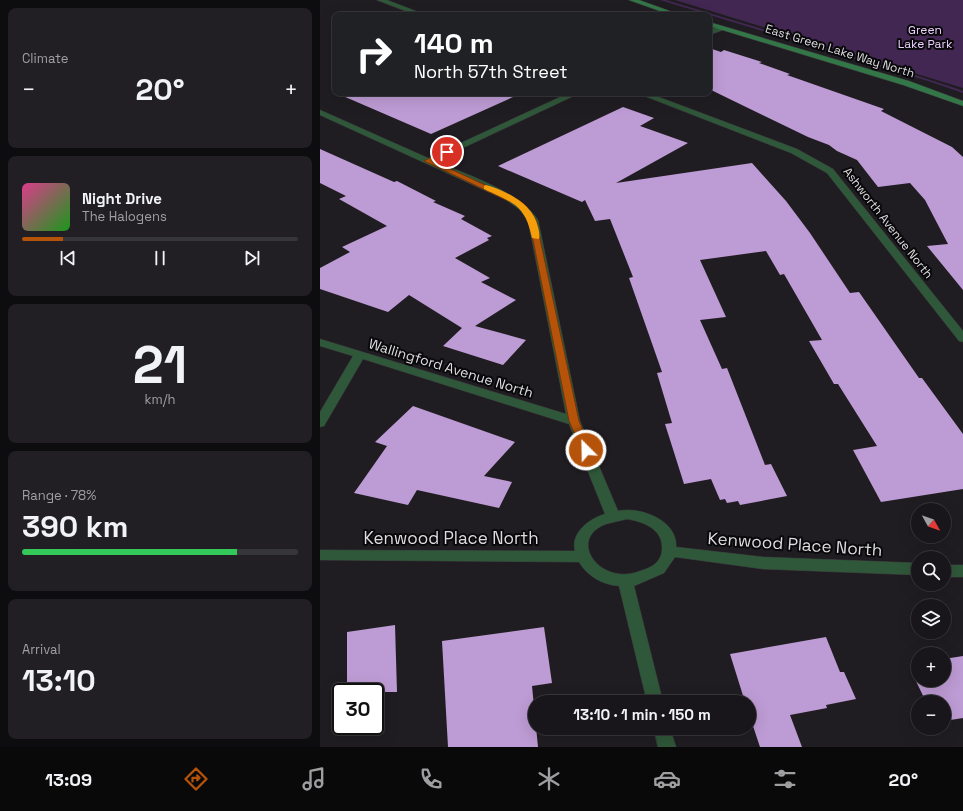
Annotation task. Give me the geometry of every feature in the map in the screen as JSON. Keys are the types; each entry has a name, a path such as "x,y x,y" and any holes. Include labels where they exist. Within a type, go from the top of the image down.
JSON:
{"main road":[{"path":"632,0 669,12"},
{"name":"East Green Lake Way North","path":"712,25 906,83 963,104"}],"street":[{"path":"380,0 414,12"},
{"path":"712,32 720,28"},
{"path":"428,161 569,96"},
{"name":"Ashworth Avenue North","path":"649,96 794,151 830,171 963,338"},
{"path":"320,112 509,198 517,202 529,214 532,220 574,421 613,516"},
{"name":"Wallingford Avenue North","path":"320,342 360,356 574,421"},
{"path":"320,423 360,356"},
{"path":"627,514 640,516 652,521 662,528 668,538 669,551 668,559 659,570 646,577 625,581 615,580 600,576 589,568 582,557 581,541 590,527 601,520 627,514"},
{"name":"Kenwood Place North","path":"669,551 762,563 911,570"},
{"name":"Kenwood Place North","path":"320,555 582,557"},
{"path":"951,570 963,571"},
{"path":"625,581 653,695"},
{"path":"663,735 666,747"}],"green space":[{"path":"660,0 666,0 706,12 700,12"},
{"name":"Green Lake Park","path":"675,0 963,0 963,88"},
{"path":"712,14 918,76 958,89 963,91 963,93 712,16"}],"building":[{"path":"712,49 721,52 724,50 762,62 759,63 790,74 787,75 884,109 881,111 952,147 963,157 963,290 927,246 948,244 925,200 910,183 878,187 857,160 837,151 829,145 808,137 712,90"},
{"path":"343,96 515,96 431,134"},
{"path":"623,107 654,118 640,126 688,143 616,183 752,163 786,201 810,233 850,293 859,292 919,378 922,378 963,434 963,489 881,502 853,450 877,446 838,384 834,384 809,341 822,340 784,274 780,275 766,251 700,260 726,317 700,320 722,369 727,368 765,465 771,464 787,496 740,505 738,501 727,503 725,499 720,500 711,479 684,484 665,424 672,423 657,373 662,372 629,278 633,277 610,219 595,221 585,200 582,202 498,166"},
{"path":"320,149 394,182 397,181 436,201 433,202 465,216 461,219 492,236 487,238 489,240 455,258 490,278 481,282 516,300 475,326 526,340 503,365 443,346 462,328 409,295 388,312 320,289 320,268 350,252 342,247 387,226 339,199 346,196 320,183"},
{"path":"413,406 515,442 484,476 512,482 499,508 417,490 408,505 354,493 387,446 375,442"},
{"path":"395,625 397,692 384,692 384,683 347,683 347,632"},
{"path":"544,627 552,683 532,686 533,695 528,695 528,735 537,735 538,747 448,747 442,641"},
{"path":"826,637 840,672 844,672 856,699 826,705 827,708 790,715 802,747 760,747 756,735 756,695 743,695 730,654"},
{"path":"963,656 963,718 951,720 951,695 923,695 919,687 951,687 951,658"}],"slow traffic":[{"path":"486,188 517,202 524,208 532,220 536,238"}],"route":[{"path":"447,152 428,161 517,202 529,214 532,220 574,421 586,450"}]}
